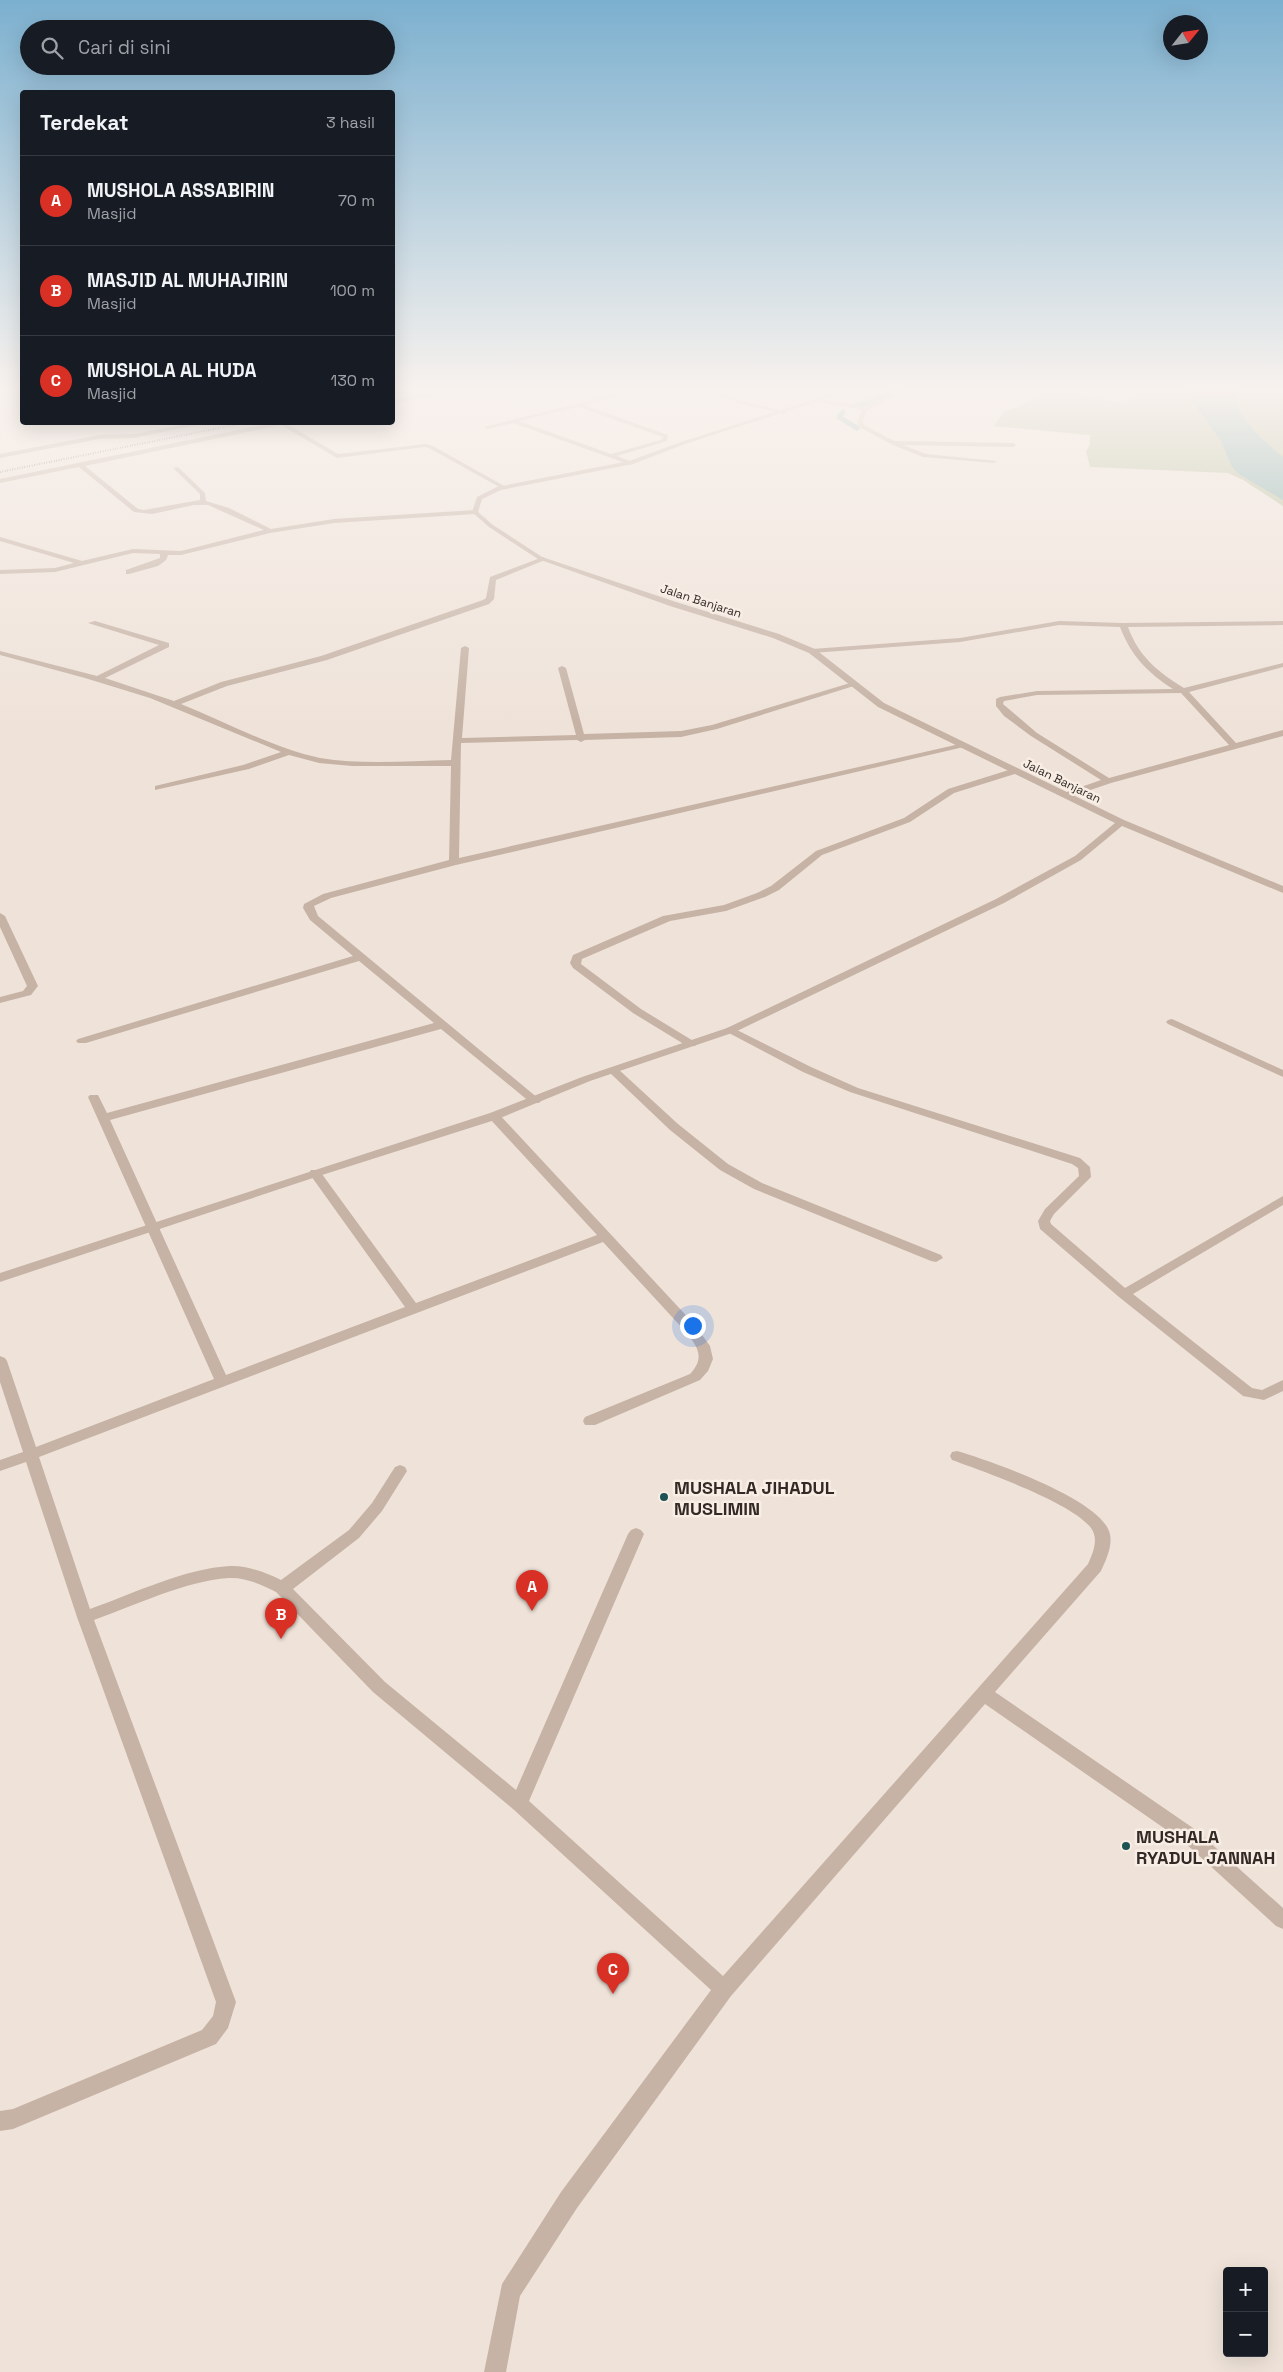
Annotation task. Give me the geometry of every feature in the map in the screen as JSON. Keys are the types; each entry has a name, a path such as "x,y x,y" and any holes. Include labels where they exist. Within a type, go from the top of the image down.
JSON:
{"street":[{"path":"122,500 136,511 147,512 203,502 230,511 270,531"},
{"path":"0,572 55,570 133,551 164,554 186,552 270,531 370,517 475,512 479,500"},
{"name":"Jalan Banjaran","path":"475,512 491,526 542,559 776,636 812,650 825,658 853,685 880,705 1121,822 1283,890"},
{"path":"0,539 81,563"},
{"path":"129,572 155,564 164,558 164,554"},
{"path":"174,704 224,684 324,658 486,602 490,598 493,579 542,559"},
{"path":"92,623 166,645 99,678"},
{"path":"812,650 951,641 1059,623 1123,625 1283,623"},
{"path":"1123,625 1130,646 1138,657 1158,675 1183,691 1234,746"},
{"path":"454,862 456,741 465,648"},
{"path":"0,654 99,678 174,704 290,752 319,760 342,763 456,763"},
{"path":"1108,781 1024,727 1003,710 999,704 1000,699 1037,692 1183,691 1283,665"},
{"path":"562,668 581,739"},
{"path":"456,741 581,739 681,734 714,727 853,685"},
{"path":"1067,795 1108,781 1283,733"},
{"path":"535,1101 314,918 308,908 310,904 326,896 454,862 964,746"},
{"path":"158,788 246,767 290,752"},
{"path":"692,1044 614,995 577,966 575,963 577,957 674,916 726,908 762,896 819,853 907,820 951,791 1015,770"},
{"path":"0,1278 152,1229 315,1173 494,1116 586,1079 731,1030 1000,901 1078,858 1121,822"},
{"path":"0,916 34,986 27,993 0,1000"},
{"path":"82,1041 360,957"},
{"path":"1172,1022 1283,1074"},
{"path":"103,1118 441,1025"},
{"path":"731,1030 818,1075 856,1091 1080,1164 1086,1171 1085,1177 1049,1212 1044,1223 1124,1294 1248,1392 1264,1395 1283,1385"},
{"path":"613,1070 674,1128 724,1167 758,1186 936,1258"},
{"path":"94,1097 222,1382"},
{"path":"494,1116 606,1236 699,1339 704,1348 706,1360 703,1370 695,1377 590,1421"},
{"path":"315,1173 414,1310"},
{"path":"1124,1294 1283,1200"},
{"path":"0,1466 606,1236"},
{"path":"0,1360 85,1617 226,2002 225,2015 220,2027 209,2037 13,2119 0,2121"},
{"path":"496,2372 510,2292 569,2200 724,1989 1095,1568 1103,1539 1101,1530 1096,1524 1070,1503 957,1456"},
{"path":"282,1588 354,1534 377,1507 400,1471"},
{"path":"519,1803 636,1534"},
{"path":"85,1617 195,1578 213,1574 231,1572 248,1574 282,1588 379,1687 519,1803 724,1989"},
{"path":"984,1694 1190,1836 1283,1920"}],"green space":[{"path":"1273,500 1283,500 1283,506"}],"place":[{"name":"MUSHALA JIHADUL MUSLIMIN","path":"664,1497"},
{"name":"MUSHOLA ASSABIRIN","path":"532,1611"},
{"name":"MASJID AL MUHAJIRIN","path":"281,1639"},
{"name":"MUSHALA RYADUL JANNAH","path":"1126,1846"},
{"name":"MUSHOLA AL HUDA","path":"613,1994"}]}
